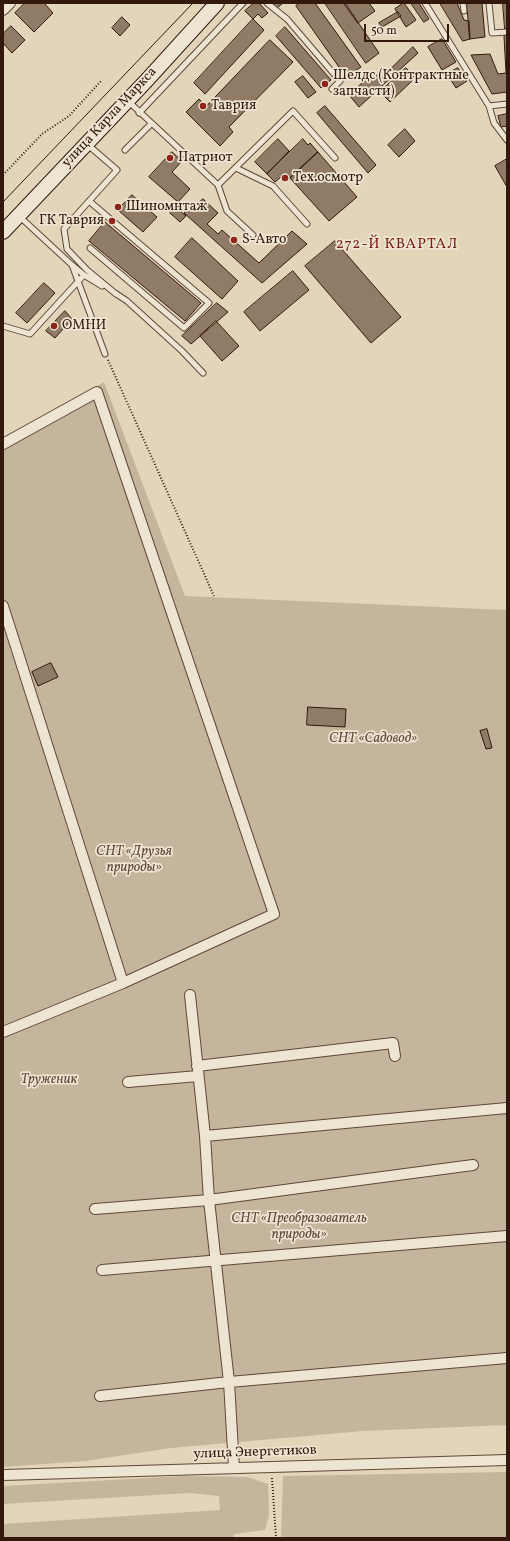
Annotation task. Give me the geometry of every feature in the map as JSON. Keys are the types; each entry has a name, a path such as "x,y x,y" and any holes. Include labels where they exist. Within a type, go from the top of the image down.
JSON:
{"street":[{"path":"3,10 10,3"},
{"name":"улица Карла Маркса","path":"3,232 217,3"},
{"path":"3,444 97,392 274,914 123,983 3,1032"},
{"path":"3,606 123,983"},
{"path":"190,995 205,1136 209,1200 229,1382 234,1468"},
{"path":"128,1082 393,1043 396,1056"},
{"path":"205,1136 507,1108"},
{"path":"95,1209 209,1200 474,1165"},
{"path":"102,1270 507,1236"},
{"path":"100,1396 229,1382 507,1358"},
{"name":"улица Энергетиков","path":"3,1476 507,1460"}],"lane":[{"path":"139,113 243,3"},
{"path":"268,3 287,19 340,81 332,89"},
{"path":"425,3 489,106 494,123 507,140"},
{"path":"463,3 464,11"},
{"path":"489,3 492,33 507,32"},
{"path":"127,101 218,185 227,211 253,235"},
{"path":"489,106 507,104"},
{"path":"218,185 293,111 335,158"},
{"path":"125,150 151,124"},
{"path":"86,144 117,170 64,229 67,249 87,270 116,294"},
{"path":"236,168 273,186 307,224"},
{"path":"89,201 209,303 184,328 90,248"},
{"path":"18,216 84,275 127,301 182,350 203,374"},
{"path":"72,265 105,354"},
{"path":"3,326 30,334 84,275"}],"path":[{"path":"3,175 42,134 69,116 101,81"},
{"path":"105,354 214,596"},
{"path":"272,1467 276,1538"}],"green space":[{"path":"104,382 185,596 507,610 507,1425 363,1431 171,1448 86,1461 3,1467 3,438"},
{"path":"507,1472 507,1538 281,1538 283,1476"},
{"path":"183,1476 247,1477 268,1484 269,1515 265,1530 234,1534 233,1538 3,1538 3,1524 220,1510 219,1496 190,1493 3,1504 3,1486"}],"building":[{"path":"25,3 44,3 53,13 34,32 15,13"},
{"path":"254,3 259,3 268,13 262,18 258,14 253,19 245,11"},
{"path":"272,3 283,3 276,9"},
{"path":"300,3 315,3 361,67 346,77 296,6"},
{"path":"325,3 345,3 379,53 366,63"},
{"path":"344,3 369,3 375,11 358,23"},
{"path":"404,3 416,20 406,27 395,9"},
{"path":"411,3 419,3 429,19 424,22"},
{"path":"440,3 457,3 464,20 469,21 470,39 463,41"},
{"path":"467,3 482,3 485,37 470,39"},
{"path":"503,3 507,3 507,29 505,29"},
{"path":"398,12 401,16 382,27 379,23"},
{"path":"122,17 130,25 120,36 112,28"},
{"path":"253,19 264,30 205,94 194,83"},
{"path":"11,26 25,40 12,53 3,43 3,34"},
{"path":"285,27 331,80 321,88 276,36"},
{"path":"507,35 507,92 492,94 471,55 490,54 498,74 506,73 504,36"},
{"path":"442,39 456,62 442,70 428,47"},
{"path":"270,40 293,62 229,127 233,132 220,146 186,112 199,99 206,106"},
{"path":"413,47 418,53 359,107 349,95 374,72 380,79"},
{"path":"406,68 415,78 390,102 380,92"},
{"path":"458,68 467,81 456,88 447,74"},
{"path":"303,76 316,92 308,98 295,82"},
{"path":"325,106 376,165 368,173 317,113"},
{"path":"507,114 507,126 501,127 498,116"},
{"path":"405,129 415,141 399,157 388,145"},
{"path":"278,139 289,151 267,174 255,162"},
{"path":"303,139 308,145 310,143 318,152 287,181 282,176 275,182 267,174"},
{"path":"172,152 182,161 172,172 190,189 178,202 149,177"},
{"path":"318,152 357,197 329,221 290,178"},
{"path":"507,159 507,187 495,166"},
{"path":"132,195 157,217 143,232 118,210"},
{"path":"203,199 218,213 207,224 218,234 222,230 259,263 292,231 307,244 262,283 184,213 194,202 197,204"},
{"path":"176,207 186,216 180,222 170,213"},
{"path":"105,222 201,303 185,321 89,241"},
{"path":"192,238 238,281 222,299 175,257"},
{"path":"335,241 401,317 371,343 305,266"},
{"path":"293,271 309,290 260,331 244,312"},
{"path":"44,283 55,293 27,323 16,313"},
{"path":"217,303 228,312 191,344 182,336"},
{"path":"65,311 72,319 55,338 46,331"},
{"path":"216,321 239,346 222,361 200,336"},
{"path":"51,663 58,677 38,686 32,672"},
{"path":"308,707 346,709 345,727 307,725"},
{"path":"487,729 492,748 486,749 480,731"}],"tram line":[{"path":"3,202 193,3"}],"place":[{"name":"Шелдс (Контрактные запчасти)","path":"325,84"},
{"name":"Таврия","path":"203,106"},
{"name":"Патриот","path":"170,158"},
{"name":"Тех.осмотр","path":"285,178"},
{"name":"Шиномнтаж","path":"118,207"},
{"name":"ГК Таврия","path":"112,221"},
{"name":"S-Авто","path":"234,240"},
{"name":"ОМНИ","path":"54,326"}],"district":[{"name":"272-Й КВАРТАЛ","path":"397,245"}],"park label":[{"name":"СНТ «Садовод»","path":"373,739"},
{"name":"СНТ «Друзья природы»","path":"134,860"},
{"name":"Труженик","path":"49,1080"},
{"name":"СНТ «Преобразователь природы»","path":"299,1228"}]}
